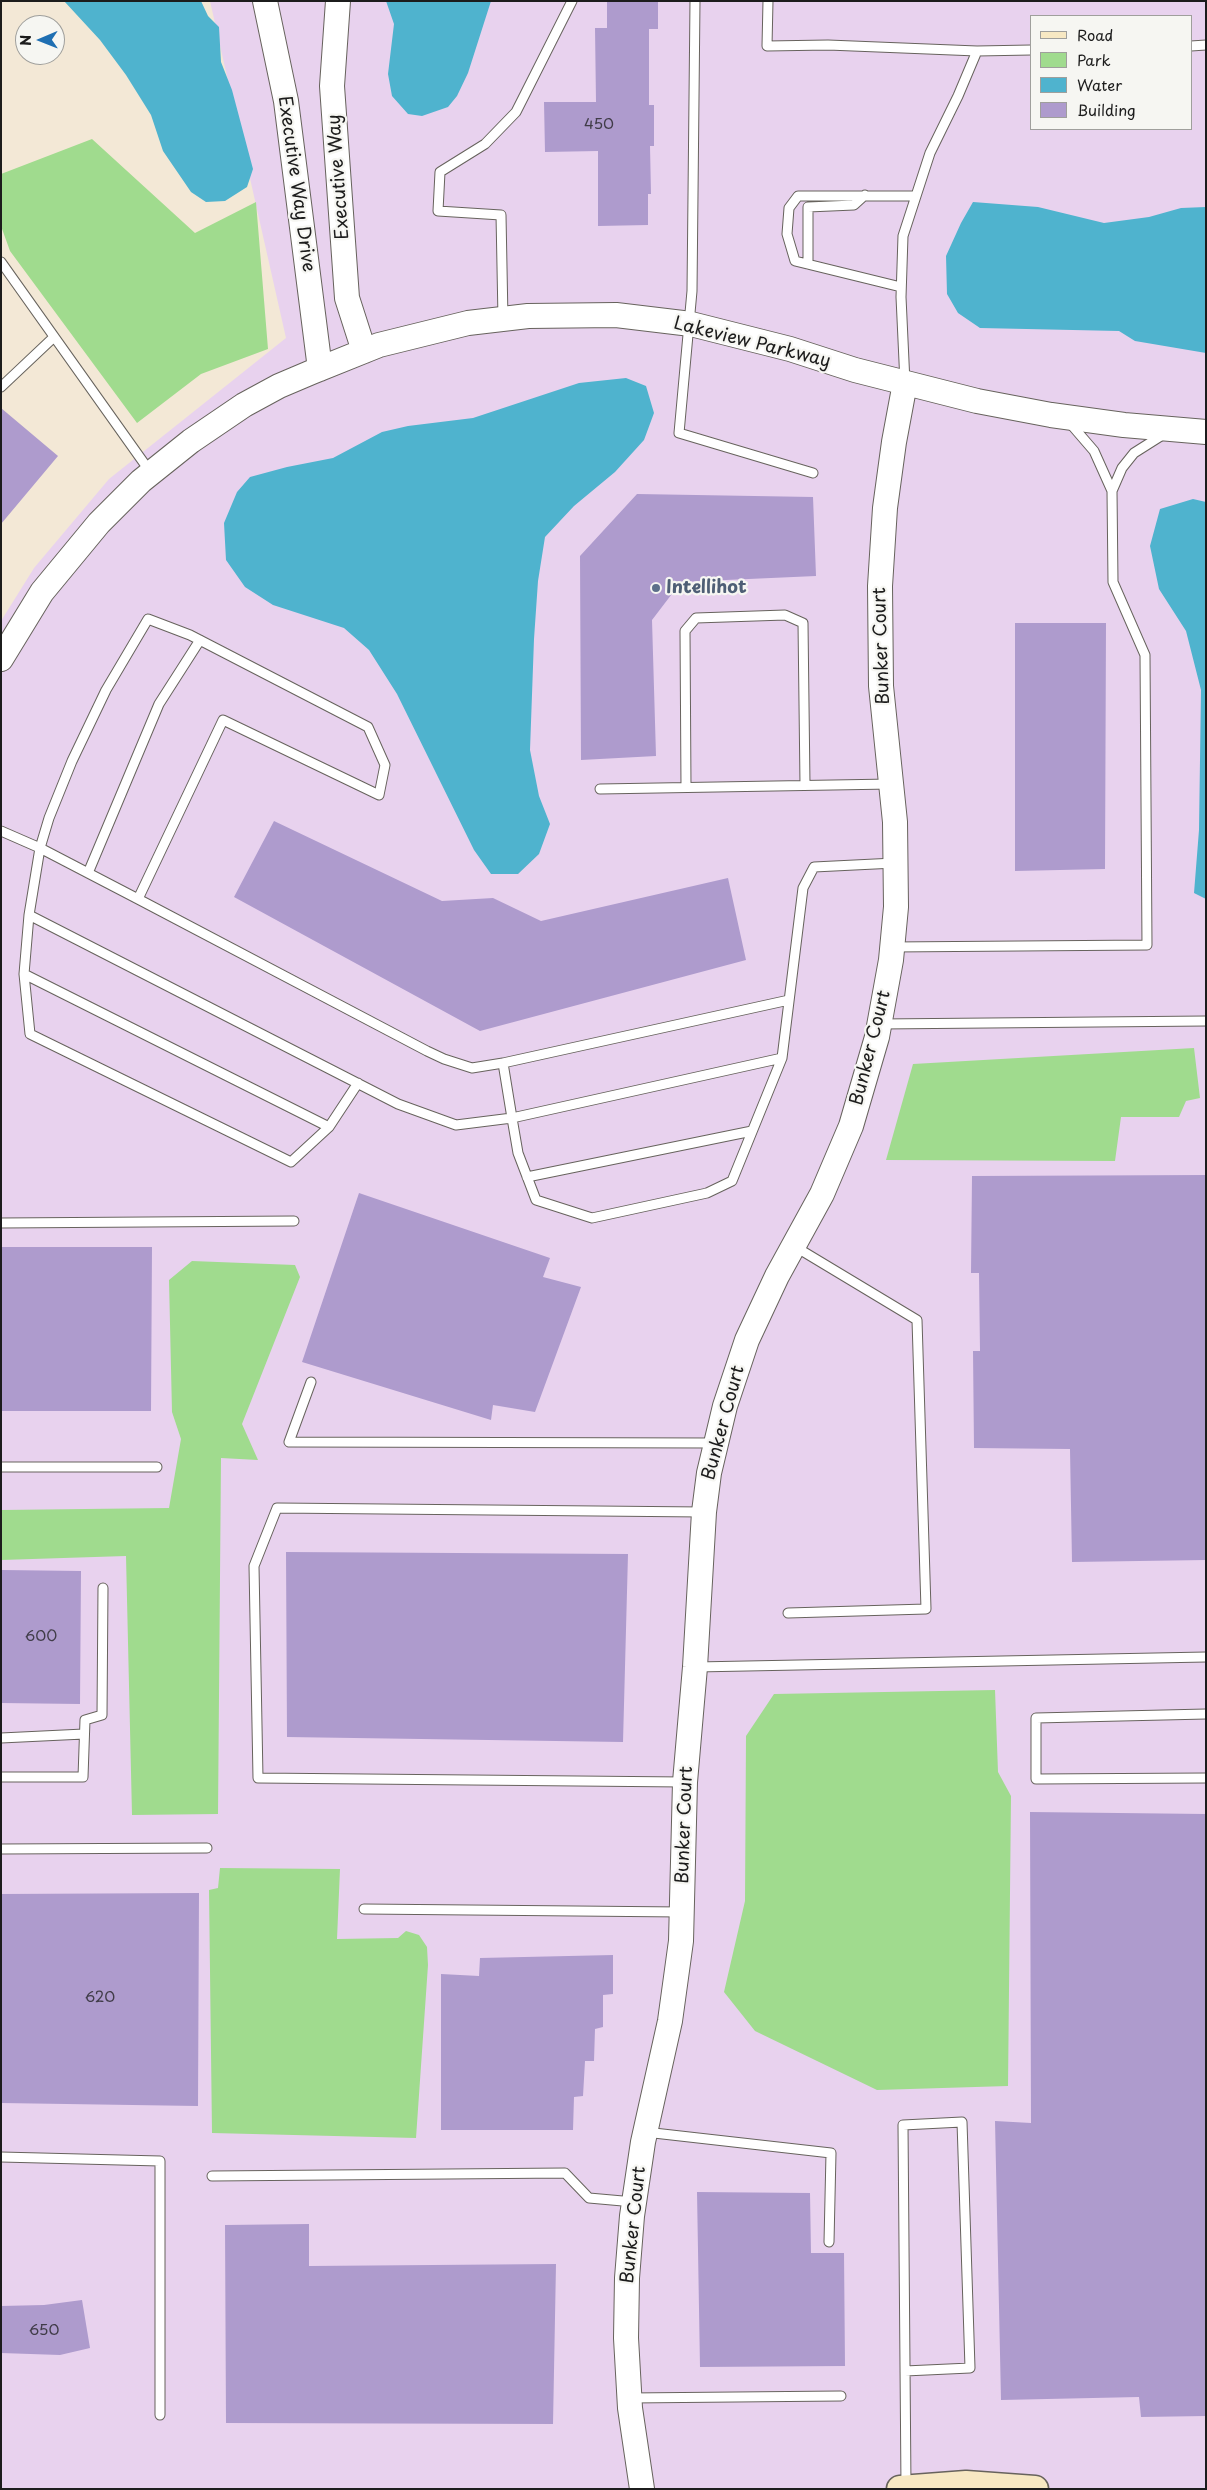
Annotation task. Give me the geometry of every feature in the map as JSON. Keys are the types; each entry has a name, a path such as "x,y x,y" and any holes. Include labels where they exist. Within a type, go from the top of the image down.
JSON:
{"main road":[{"path":"900,2489 966,2484 1034,2489"}],"street":[{"name":"Executive Way Drive","path":"266,1 286,100 320,368"},
{"name":"Executive Way","path":"338,1 332,86 347,298 364,351"},
{"name":"Lakeview Parkway","path":"1,659 42,592 99,523 151,473 191,441 244,405 279,386 364,351 428,331 528,316 616,315 691,324 790,349 855,370 976,401 1064,416 1206,432"},
{"name":"Bunker Court","path":"642,2489 630,2398 626,2338 627,2286 634,2202 645,2132 670,2021 681,1941 685,1782 695,1667 704,1512 716,1443 725,1406 748,1340 822,1194 851,1126 879,1024 892,948 896,907 892,784 881,686 880,586 885,508 894,442 905,383"}],"lane":[{"path":"503,319 501,215 438,211 440,172 485,144 516,112 572,1"},
{"path":"696,1 691,324 679,433 813,473"},
{"path":"768,1 767,46 828,45 977,51 1030,50"},
{"path":"1192,46 1206,45"},
{"path":"905,383 902,287 903,236 930,153 958,96 977,51"},
{"path":"808,264 808,208 854,205 865,195"},
{"path":"902,287 795,261 787,234 789,208 798,196 916,196"},
{"path":"1,262 151,473"},
{"path":"1,387 54,337"},
{"path":"892,948 1147,944 1145,655 1113,582 1112,491 1094,451 1064,416"},
{"path":"1112,491 1122,468 1134,453 1172,429"},
{"path":"686,787 685,631 696,618 785,615 803,622 805,785"},
{"path":"138,899 223,720 378,795 385,765 368,727 200,640 148,619 106,690 72,761 49,818 40,848 29,915 24,974 30,1034 291,1162 329,1127 358,1083"},
{"path":"88,873 159,704 200,640"},
{"path":"600,789 892,784"},
{"path":"1,831 40,848 444,1059 472,1068 503,1063 789,1000"},
{"path":"503,1063 518,1153 536,1200 592,1218 646,1208 707,1193 732,1181 782,1058 803,888 814,867 896,862"},
{"path":"29,915 398,1104 456,1125 512,1118 782,1058"},
{"path":"24,974 329,1127"},
{"path":"879,1024 1206,1021"},
{"path":"527,1177 752,1130"},
{"path":"1,1223 294,1221"},
{"path":"788,1613 926,1609 917,1320 794,1246"},
{"path":"311,1382 289,1442 716,1443"},
{"path":"1,1467 157,1467"},
{"path":"685,1782 258,1778 254,1566 277,1508 704,1512"},
{"path":"1,1777 83,1777 84,1720 102,1715 103,1588"},
{"path":"695,1667 1206,1657"},
{"path":"1206,1714 1036,1718 1036,1779 1206,1778"},
{"path":"1,1738 84,1734"},
{"path":"1,1849 207,1848"},
{"path":"364,1909 682,1912"},
{"path":"905,2370 970,2368 962,2122 903,2125 905,2370 906,2489"},
{"path":"645,2132 830,2153 829,2242"},
{"path":"1,2156 160,2162 160,2415"},
{"path":"212,2176 565,2174 589,2198 634,2202"},
{"path":"630,2398 841,2396"}],"shaded area":[{"path":"210,1 1206,1 1206,2489 1,2489 1,621 34,568 109,479 286,338"}],"green space":[{"path":"92,139 195,233 256,202 268,349 201,374 137,423 10,251 1,226 1,174"},
{"path":"1194,1048 1200,1098 1186,1101 1179,1117 1121,1117 1115,1161 886,1160 913,1064"},
{"path":"192,1261 295,1265 300,1277 242,1424 258,1460 221,1458 218,1814 132,1815 126,1556 1,1560 1,1510 169,1508 181,1439 172,1412 169,1280"},
{"path":"995,1690 998,1772 1011,1796 1008,2086 877,2090 755,2031 724,1992 745,1901 746,1736 774,1694"},
{"path":"220,1868 340,1869 337,1939 398,1938 406,1931 419,1935 427,1947 428,1965 416,2138 212,2133 209,1890 218,1888"}],"water":[{"path":"64,1 201,1 208,16 219,27 221,62 232,90 253,169 247,187 225,201 206,202 191,192 163,151 151,115 126,75 100,40"},
{"path":"386,1 491,1 468,73 457,96 448,107 422,116 408,114 392,96 388,74 394,24"},
{"path":"973,202 1038,207 1104,223 1149,217 1181,208 1206,207 1206,353 1135,341 1119,331 980,328 958,313 947,294 946,256"},
{"path":"626,378 646,386 654,413 644,440 615,472 574,506 545,537 538,581 530,750 539,796 550,824 539,854 518,874 491,874 474,850 397,694 369,650 344,628 273,605 245,587 226,560 224,523 237,492 250,477 333,458 382,432 408,426 473,418 579,383"},
{"path":"1193,499 1206,502 1206,899 1194,893 1199,830 1201,690 1186,631 1159,589 1150,546 1160,509"}],"building":[{"path":"607,1 658,1 658,29 649,29 649,105 654,105 654,146 650,146 651,194 648,194 648,225 598,226 598,151 545,152 544,102 596,102 595,28 607,28"},
{"path":"1,408 58,456 1,524"},
{"path":"637,494 813,497 816,576 681,582 652,620 656,756 581,760 580,556"},
{"path":"1015,623 1106,623 1105,869 1015,871"},
{"path":"274,821 442,901 493,898 541,921 728,878 746,960 480,1031 234,897"},
{"path":"1206,1175 1206,1560 1072,1562 1070,1449 974,1448 973,1351 980,1351 979,1273 971,1273 972,1176"},
{"path":"359,1193 550,1258 543,1277 581,1287 535,1412 493,1405 491,1420 302,1362"},
{"path":"1,1247 152,1247 151,1411 1,1411"},
{"path":"286,1552 628,1554 623,1742 287,1737"},
{"path":"1,1570 81,1571 80,1704 1,1703"},
{"path":"1030,1812 1206,1814 1206,2416 1141,2417 1139,2397 1001,2400 995,2121 1031,2123"},
{"path":"199,1893 198,2106 1,2103 1,1894"},
{"path":"613,1955 613,1994 603,1995 603,2027 595,2029 594,2061 585,2061 583,2096 574,2097 573,2130 441,2130 441,1974 479,1976 480,1958"},
{"path":"697,2192 810,2193 811,2253 844,2253 845,2366 700,2367"},
{"path":"309,2224 309,2266 556,2264 553,2424 226,2423 225,2225"},
{"path":"82,2300 90,2348 60,2355 1,2353 1,2306 44,2305"}],"place":[{"name":"Intellihot","path":"656,588"}]}
